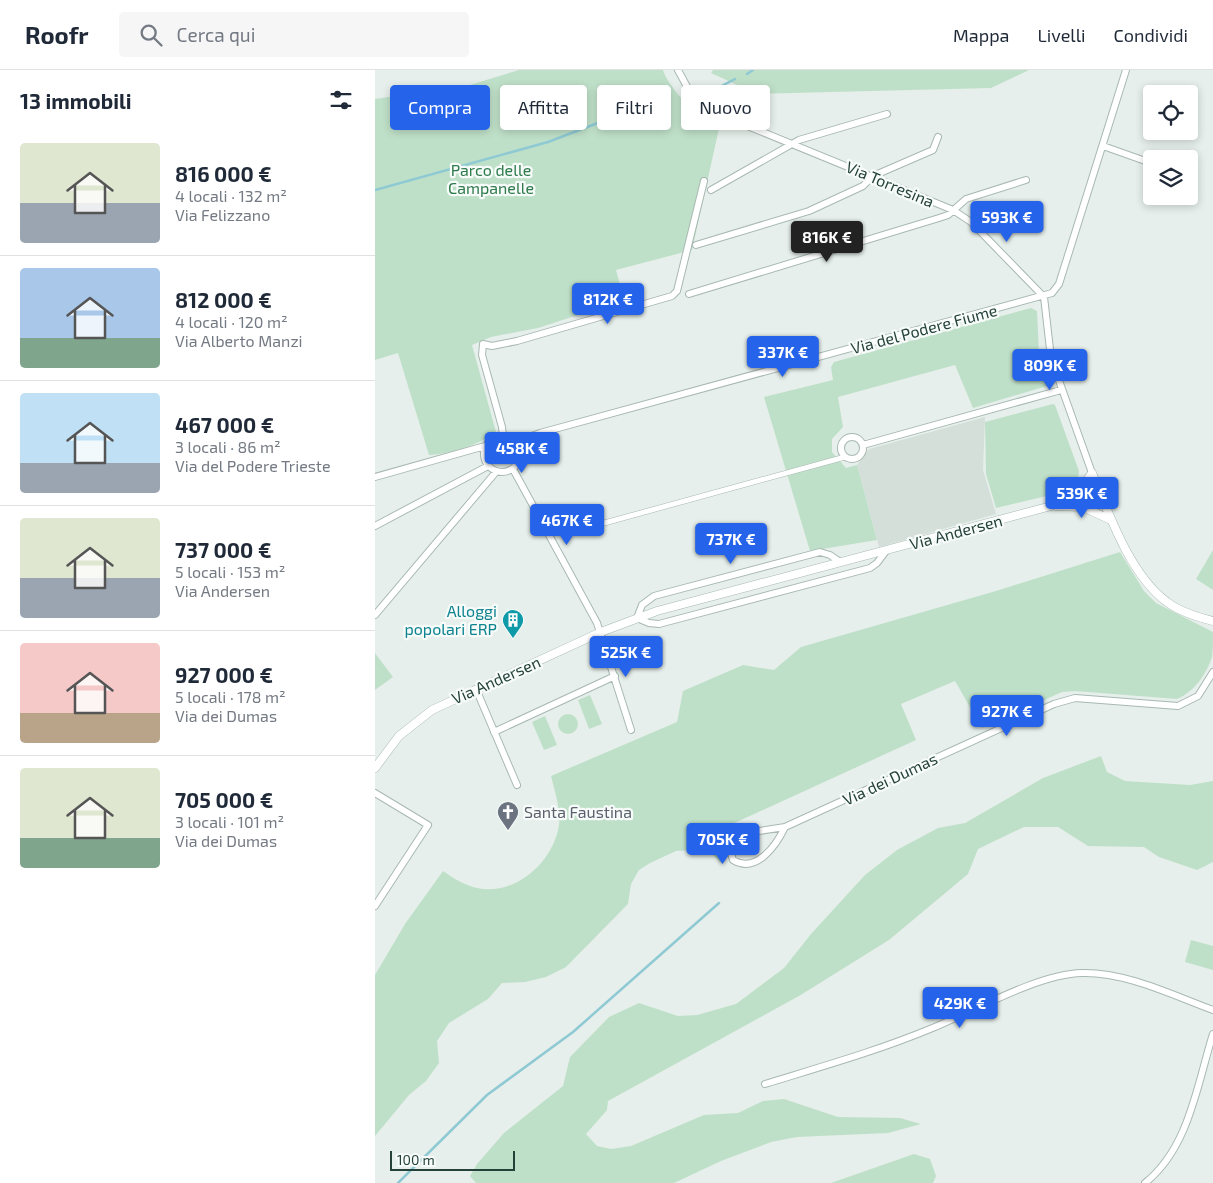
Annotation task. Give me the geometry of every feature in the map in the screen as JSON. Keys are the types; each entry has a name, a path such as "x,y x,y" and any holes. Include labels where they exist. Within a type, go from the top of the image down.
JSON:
{"street":[{"name":"Via Torresina","path":"677,70 691,94 711,111 953,210 975,226 1043,297"},
{"path":"1125,70 1059,284 1053,292 1043,297 1047,310 1049,350 1061,390 1091,473 1111,520 1138,569 1158,594 1173,606 1213,621"},
{"path":"711,190 799,140 887,114"},
{"path":"696,245 809,211 863,186 873,176 933,150 938,137"},
{"path":"1103,146 1143,160"},
{"path":"689,294 939,218 966,200 1026,180"},
{"path":"503,436 482,355 483,344 492,346 517,340 672,296 677,291 704,181"},
{"name":"Via del Podere Fiume","path":"515,442 540,433 1043,297"},
{"path":"863,445 1061,390"},
{"path":"375,477 485,446 493,438 503,436 515,442 519,456 513,469 495,472 488,466 483,454 485,446"},
{"path":"552,532 595,522 597,525 845,457 852,459 858,457 863,452 863,445 855,437 844,439 841,450 845,457"},
{"path":"375,526 488,466"},
{"path":"513,469 601,632 631,730"},
{"path":"375,615 495,472"},
{"name":"Via Andersen","path":"375,768 394,742 417,720 438,707 601,632 637,618 840,562 1055,506 1079,492 1091,473"},
{"name":"Via Andersen","path":"1055,506 1083,507 1111,520"},
{"path":"840,562 826,553 820,552 654,596 642,604 637,618 649,623 659,624 870,568 877,563 886,551"},
{"name":"Via dei Dumas","path":"785,828 777,844 754,863 738,863 733,860 731,850 740,834 785,828 1067,699 1178,706 1198,696 1213,672"},
{"path":"494,732 615,676"},
{"path":"476,689 517,785"},
{"path":"375,793 427,825 375,906"},
{"path":"765,1084 901,1040 1039,983 1073,974 1091,973 1115,977 1213,1010"},
{"path":"1145,1183 1160,1171 1173,1154 1181,1136 1213,1034"}],"shaded area":[{"path":"985,417 983,470 996,514 879,547 857,465 869,449"}],"green space":[{"name":"Parco delle Campanelle","path":"519,70 663,70 671,85 597,85 597,130 671,130 671,85 681,98 681,130 719,130 692,250 616,270 623,296 602,300 590,305 590,311 538,328 491,337 472,345 496,432 464,448 429,455 398,353 375,360 375,99 390,97 390,130 490,130 490,85 470,85"},
{"path":"713,70 1029,70 991,88 770,94 770,85 737,85 711,73"},
{"path":"1031,308 1037,311 1039,353 1047,386 973,408 955,365 838,397 843,427 832,439 832,452 846,468 857,465 877,540 810,551 764,397 833,380 831,367 834,362"},
{"path":"1055,405 1079,471 1078,481 1064,492 996,508 986,474 985,422"},
{"path":"1213,550 1213,590 1196,579"},
{"path":"1120,552 1144,591 1156,603 1213,632 1212,657 1203,676 1189,692 1177,699 1075,691 1062,692 982,728 955,681 901,704 916,740 730,825 717,846 721,863 713,855 694,850 676,851 650,863 639,870 631,884 628,904 566,967 546,977 525,982 502,983 488,999 449,1023 437,1041 439,1063 426,1081 409,1095 375,1136 375,975 405,924 443,871 468,885 491,889 505,887 518,882 540,864 549,852 559,825 558,807 551,776 677,722 683,691 743,665 774,670 801,647 996,591"},
{"path":"375,653 393,677 375,690"},
{"path":"590,695 602,724 589,729 578,700"},
{"path":"568,714 575,717 578,724 575,731 568,734 561,731 558,724 561,717"},
{"path":"545,716 557,745 544,750 532,722"},
{"path":"1101,756 1107,772 1125,781 1190,785 1213,781 1213,862 1197,870 1159,857 1144,847 1088,846 1058,827 1024,827 978,849 968,874 889,940 799,996 608,1101 607,1110 586,1134 597,1146 611,1149 631,1146 704,1115 738,1113 763,1101 784,1099 838,1117 900,1118 921,1124 888,1133 797,1137 771,1142 721,1161 674,1183 476,1183 470,1176 477,1164 504,1133 563,1086 570,1057 609,1017 639,1003 678,1016 697,1015 736,1004 784,968 811,934 865,875 897,850 938,828 965,823 1043,778"},
{"path":"1191,940 1213,946 1213,970 1185,962"},
{"path":"914,1154 930,1159 936,1176 933,1183 831,1183"}],"waterway":[{"path":"747,74 753,70"},
{"path":"724,85 735,79"},
{"path":"375,190 548,142 597,123"},
{"path":"398,1183 487,1095 573,1032 719,903"}],"place":[{"name":"Alloggi popolari ERP","path":"513,639"},
{"name":"Santa Faustina","path":"508,831"}]}
